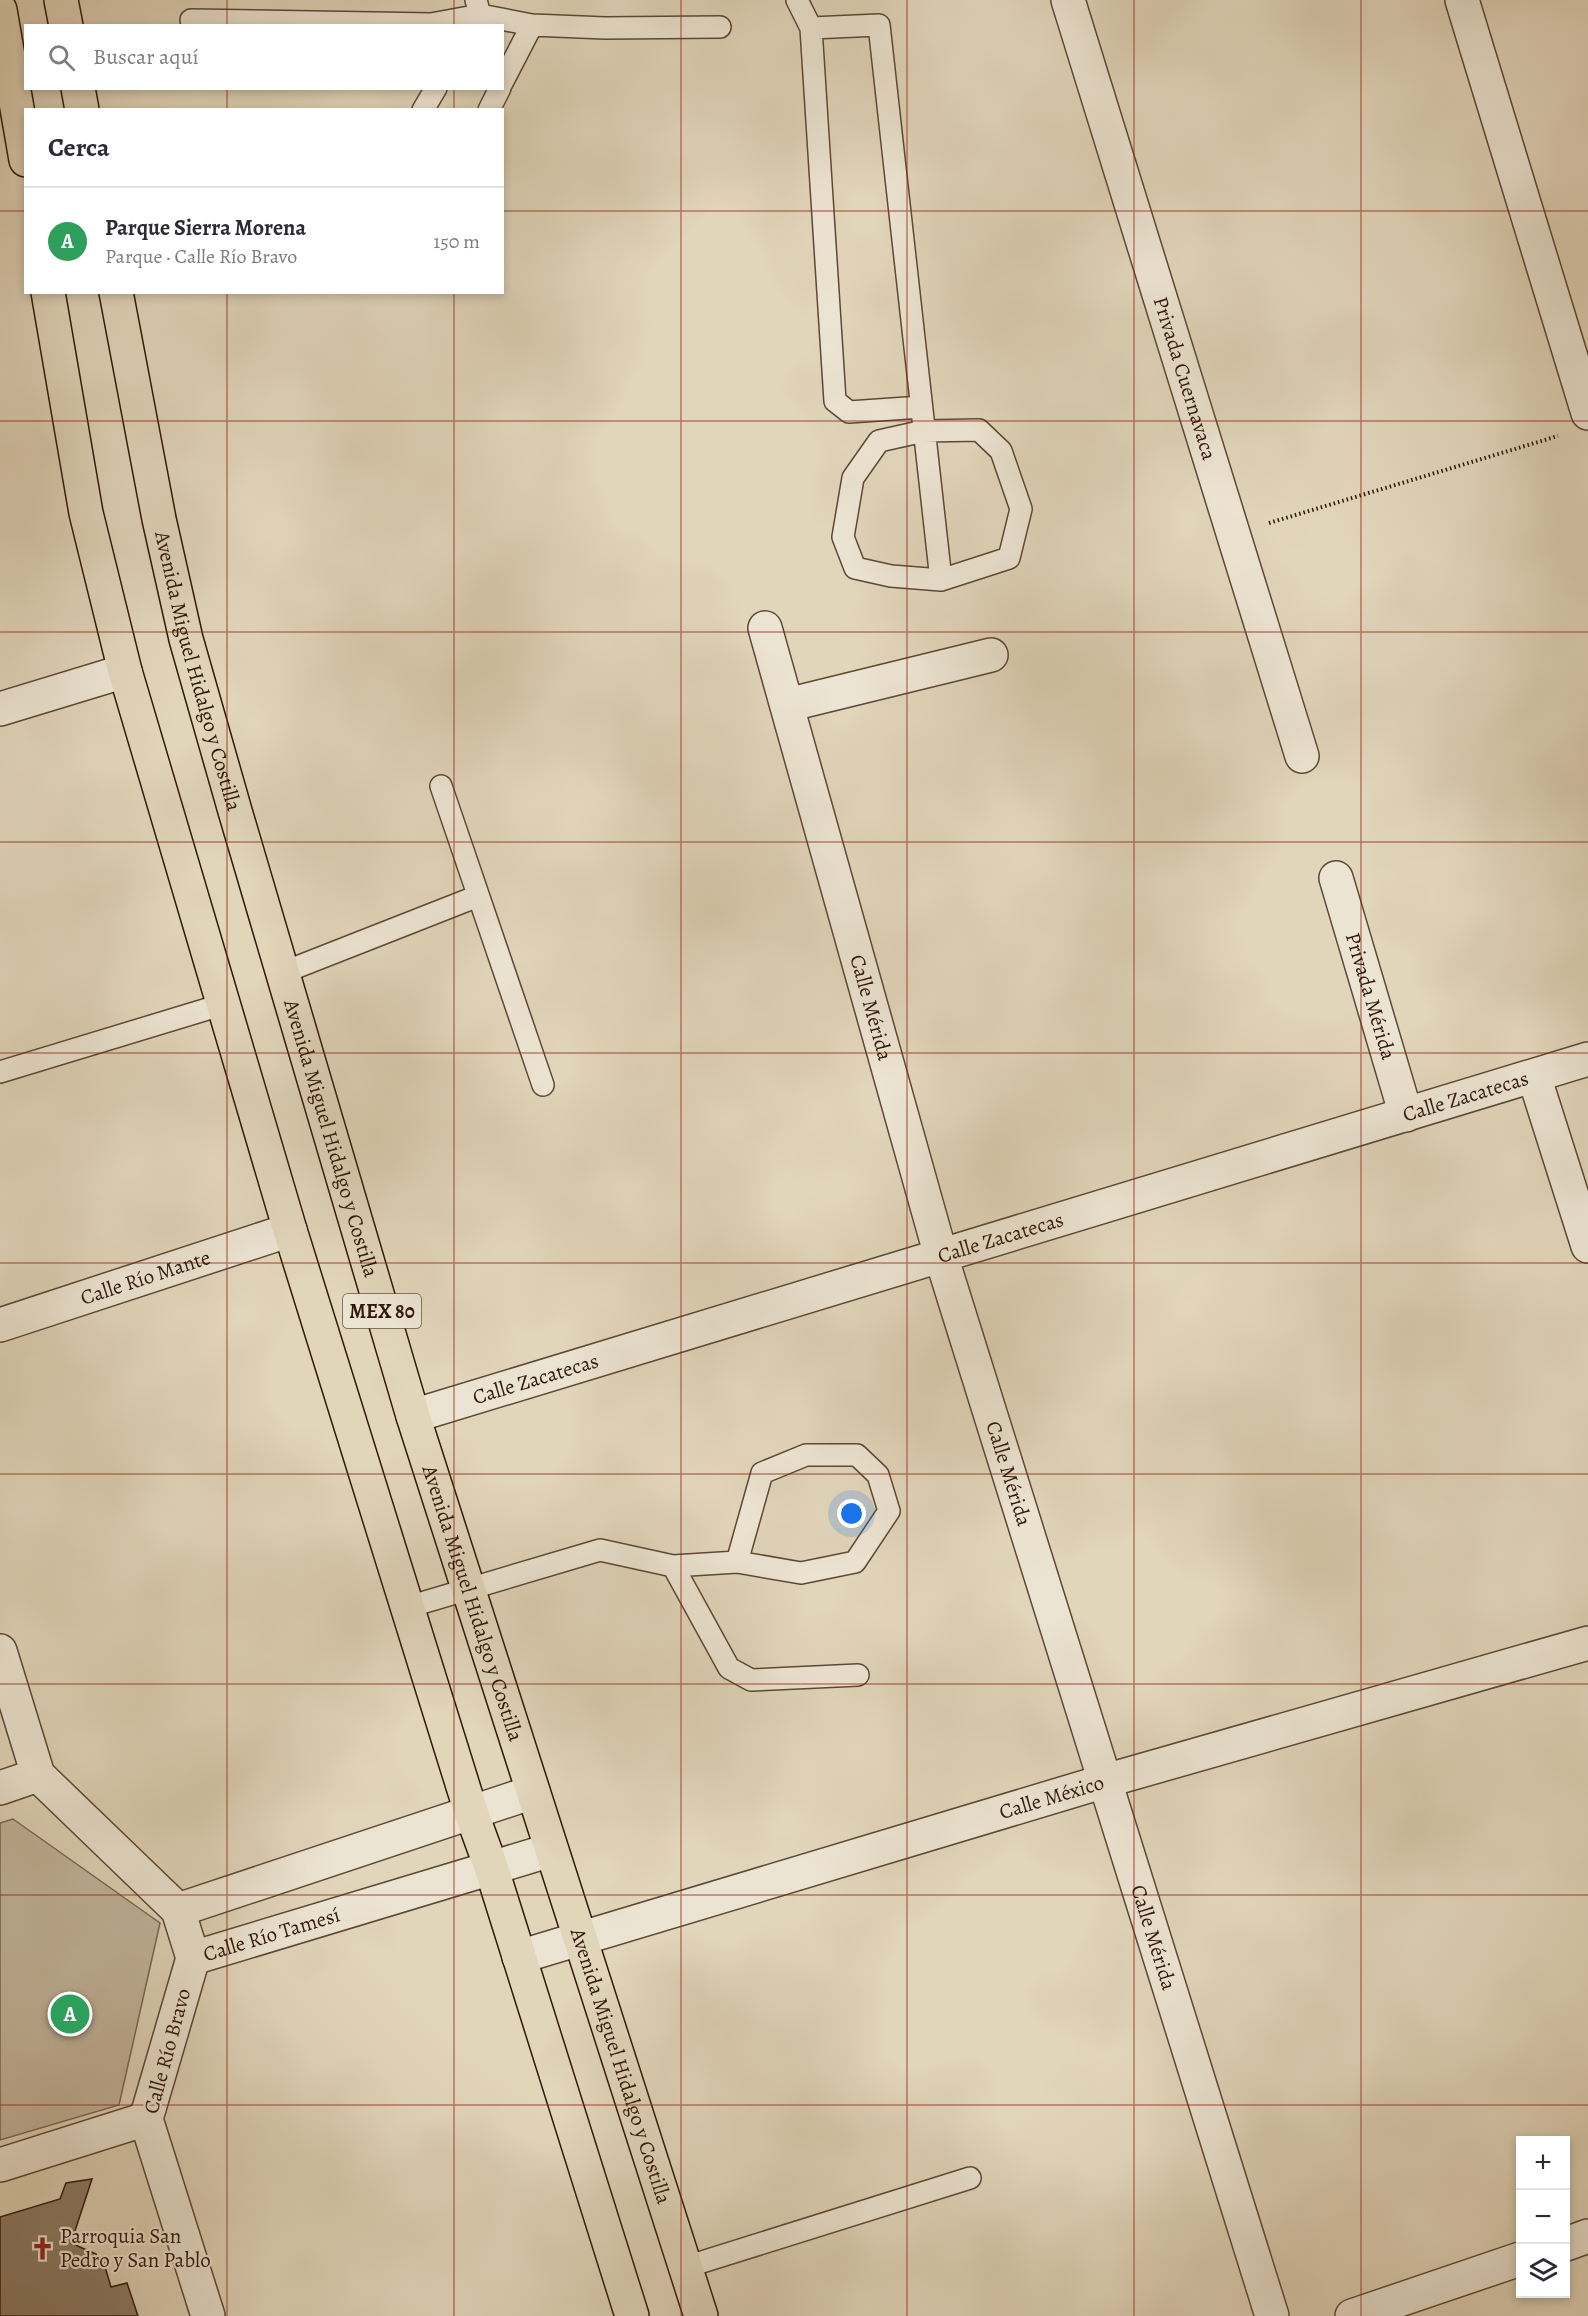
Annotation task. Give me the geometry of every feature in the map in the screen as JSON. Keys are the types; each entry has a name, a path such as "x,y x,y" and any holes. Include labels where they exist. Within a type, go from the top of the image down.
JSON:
{"main road":[{"path":"61,0 66,24"},
{"path":"0,10 24,148"},
{"path":"78,90 82,108"},
{"name":"MEX 80","path":"48,294 86,513 125,671 290,1230 471,1812 491,1867 632,2316"},
{"name":"Avenida Miguel Hidalgo y Costilla","path":"116,294 159,519 186,639 282,974 413,1416 701,2316"}],"street":[{"name":"Privada Cuernavaca","path":"1068,0 1302,756"},
{"path":"1461,0 1577,424"},
{"name":"Calle Mérida","path":"765,628 940,1256 1272,2316"},
{"path":"787,705 991,655"},
{"path":"0,709 125,671"},
{"name":"Privada Mérida","path":"1336,878 1406,1115"},
{"name":"Calle Zacatecas","path":"413,1416 1588,1059"},
{"path":"1534,1076 1588,1246"},
{"name":"Calle Río Mante","path":"0,1325 290,1230"},
{"name":"Calle México","path":"519,1957 1105,1781 1588,1643"},
{"path":"0,1651 38,1775 178,1910 533,1792"},
{"path":"0,1788 38,1775"},
{"name":"Calle Río Tamesí","path":"178,1910 193,1958 551,1850"},
{"name":"Calle Río Bravo","path":"193,1958 146,2119 208,2316"},
{"path":"0,2165 146,2119"},
{"path":"1570,2243 1588,2236"},
{"path":"1352,2316 1516,2261"}],"lane":[{"path":"797,0 811,28 835,401 849,412 921,407"},
{"path":"191,20 431,24 477,14 532,25 605,28 720,27"},
{"path":"504,79 532,25"},
{"path":"811,28 879,25 940,580"},
{"path":"424,108 435,90"},
{"path":"490,108 499,90"},
{"path":"924,430 979,430 1001,451 1021,509 1009,558 940,580 891,576 855,568 843,537 853,478 879,441 924,430"},
{"path":"441,786 543,1085"},
{"path":"282,974 478,896"},
{"path":"0,1072 224,1004"},
{"path":"408,1607 600,1550 673,1566 737,1562 801,1573 855,1562 889,1511 878,1475 857,1455 806,1455 762,1473 737,1562"},
{"path":"673,1566 729,1668 751,1680 858,1675"},
{"path":"686,2267 970,2178"}],"path":[{"path":"1234,534 1577,424"}],"shaded area":[{"path":"13,1819 160,1923 119,2105 0,2140 0,1823"}],"building":[{"name":"Parroquia San Pedro y San Pablo","path":"92,2179 71,2243 96,2254 98,2262 103,2260 111,2287 127,2283 138,2316 0,2316 0,2217 60,2199 66,2183"}],"place":[{"name":"Parque Sierra Morena","path":"70,2014"},
{"name":"Parroquia San Pedro y San Pablo","path":"42,2248"}]}
